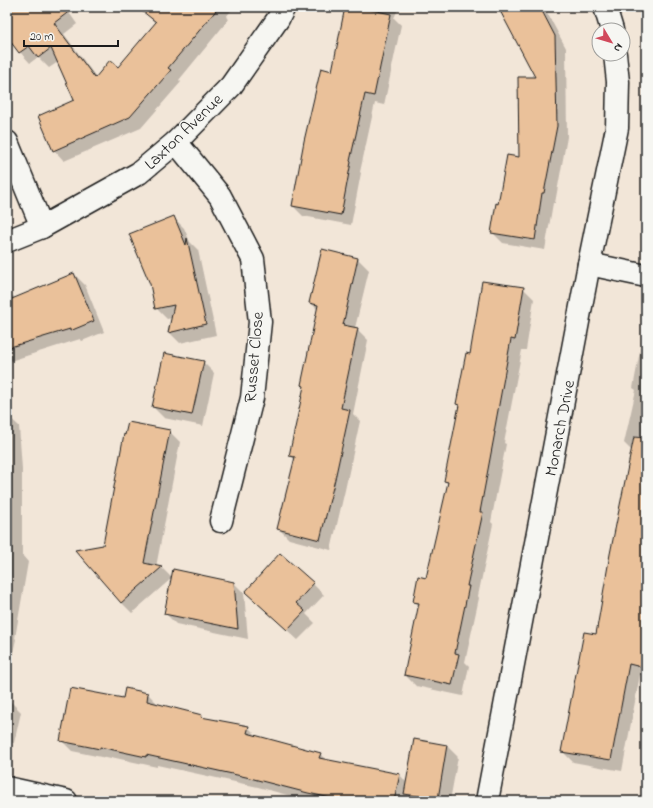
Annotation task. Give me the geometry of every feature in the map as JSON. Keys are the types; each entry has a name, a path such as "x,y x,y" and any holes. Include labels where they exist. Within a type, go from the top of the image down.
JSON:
{"street":[{"name":"Laxton Avenue","path":"7,241 42,227 139,173 176,142 231,86 278,19 284,7"},
{"path":"605,7 610,22"},
{"name":"Monarch Drive","path":"487,801 589,264 617,128 618,82 616,62"},
{"path":"7,142 42,227"},
{"name":"Russet Close","path":"176,142 220,196 253,259 260,322 252,398 221,521"},
{"path":"589,264 646,276"},
{"path":"17,794 66,801"}],"building":[{"path":"7,7 75,7 54,23 95,78 110,60 118,67 156,22 137,7 219,7 168,68 171,70 130,117 53,151 38,116 74,100 51,48 38,58 29,46 19,53 7,37"},
{"path":"345,7 358,7 391,14 374,96 365,94 350,161 341,215 292,206 304,141 321,68 332,71"},
{"path":"498,7 540,7 555,36 557,126 544,193 542,193 535,240 491,233 507,155 519,157 518,77 535,77"},
{"path":"174,216 186,245 187,238 206,324 168,333 174,305 155,309 150,284 129,234"},
{"path":"322,249 358,258 343,325 358,328 341,408 350,410 320,540 277,529 295,457 289,456 304,386 301,385 318,305 309,303"},
{"path":"74,273 94,321 70,331 70,329 7,348 7,301"},
{"path":"482,281 524,287 515,340 511,339 494,432 480,512 483,512 467,586 469,586 455,653 459,654 452,685 404,675 419,603 413,602 418,576 426,578 448,482 444,481 459,405 456,404 466,353 470,354"},
{"path":"164,353 204,361 192,415 152,407"},
{"path":"128,422 170,430 144,563 162,567 121,603 75,550 103,545 124,434 125,435"},
{"path":"634,437 646,438 646,644 641,667 629,664 611,760 561,752 584,632 596,634 610,554"},
{"path":"280,553 314,583 296,603 305,611 287,630 245,592"},
{"path":"173,569 234,582 238,629 164,614"},
{"path":"70,688 123,698 125,688 148,693 147,701 202,715 201,717 249,726 247,733 321,753 319,758 400,774 394,801 345,801 146,755 146,757 100,747 100,749 60,741"},
{"path":"414,739 447,745 438,799 404,794"}]}
